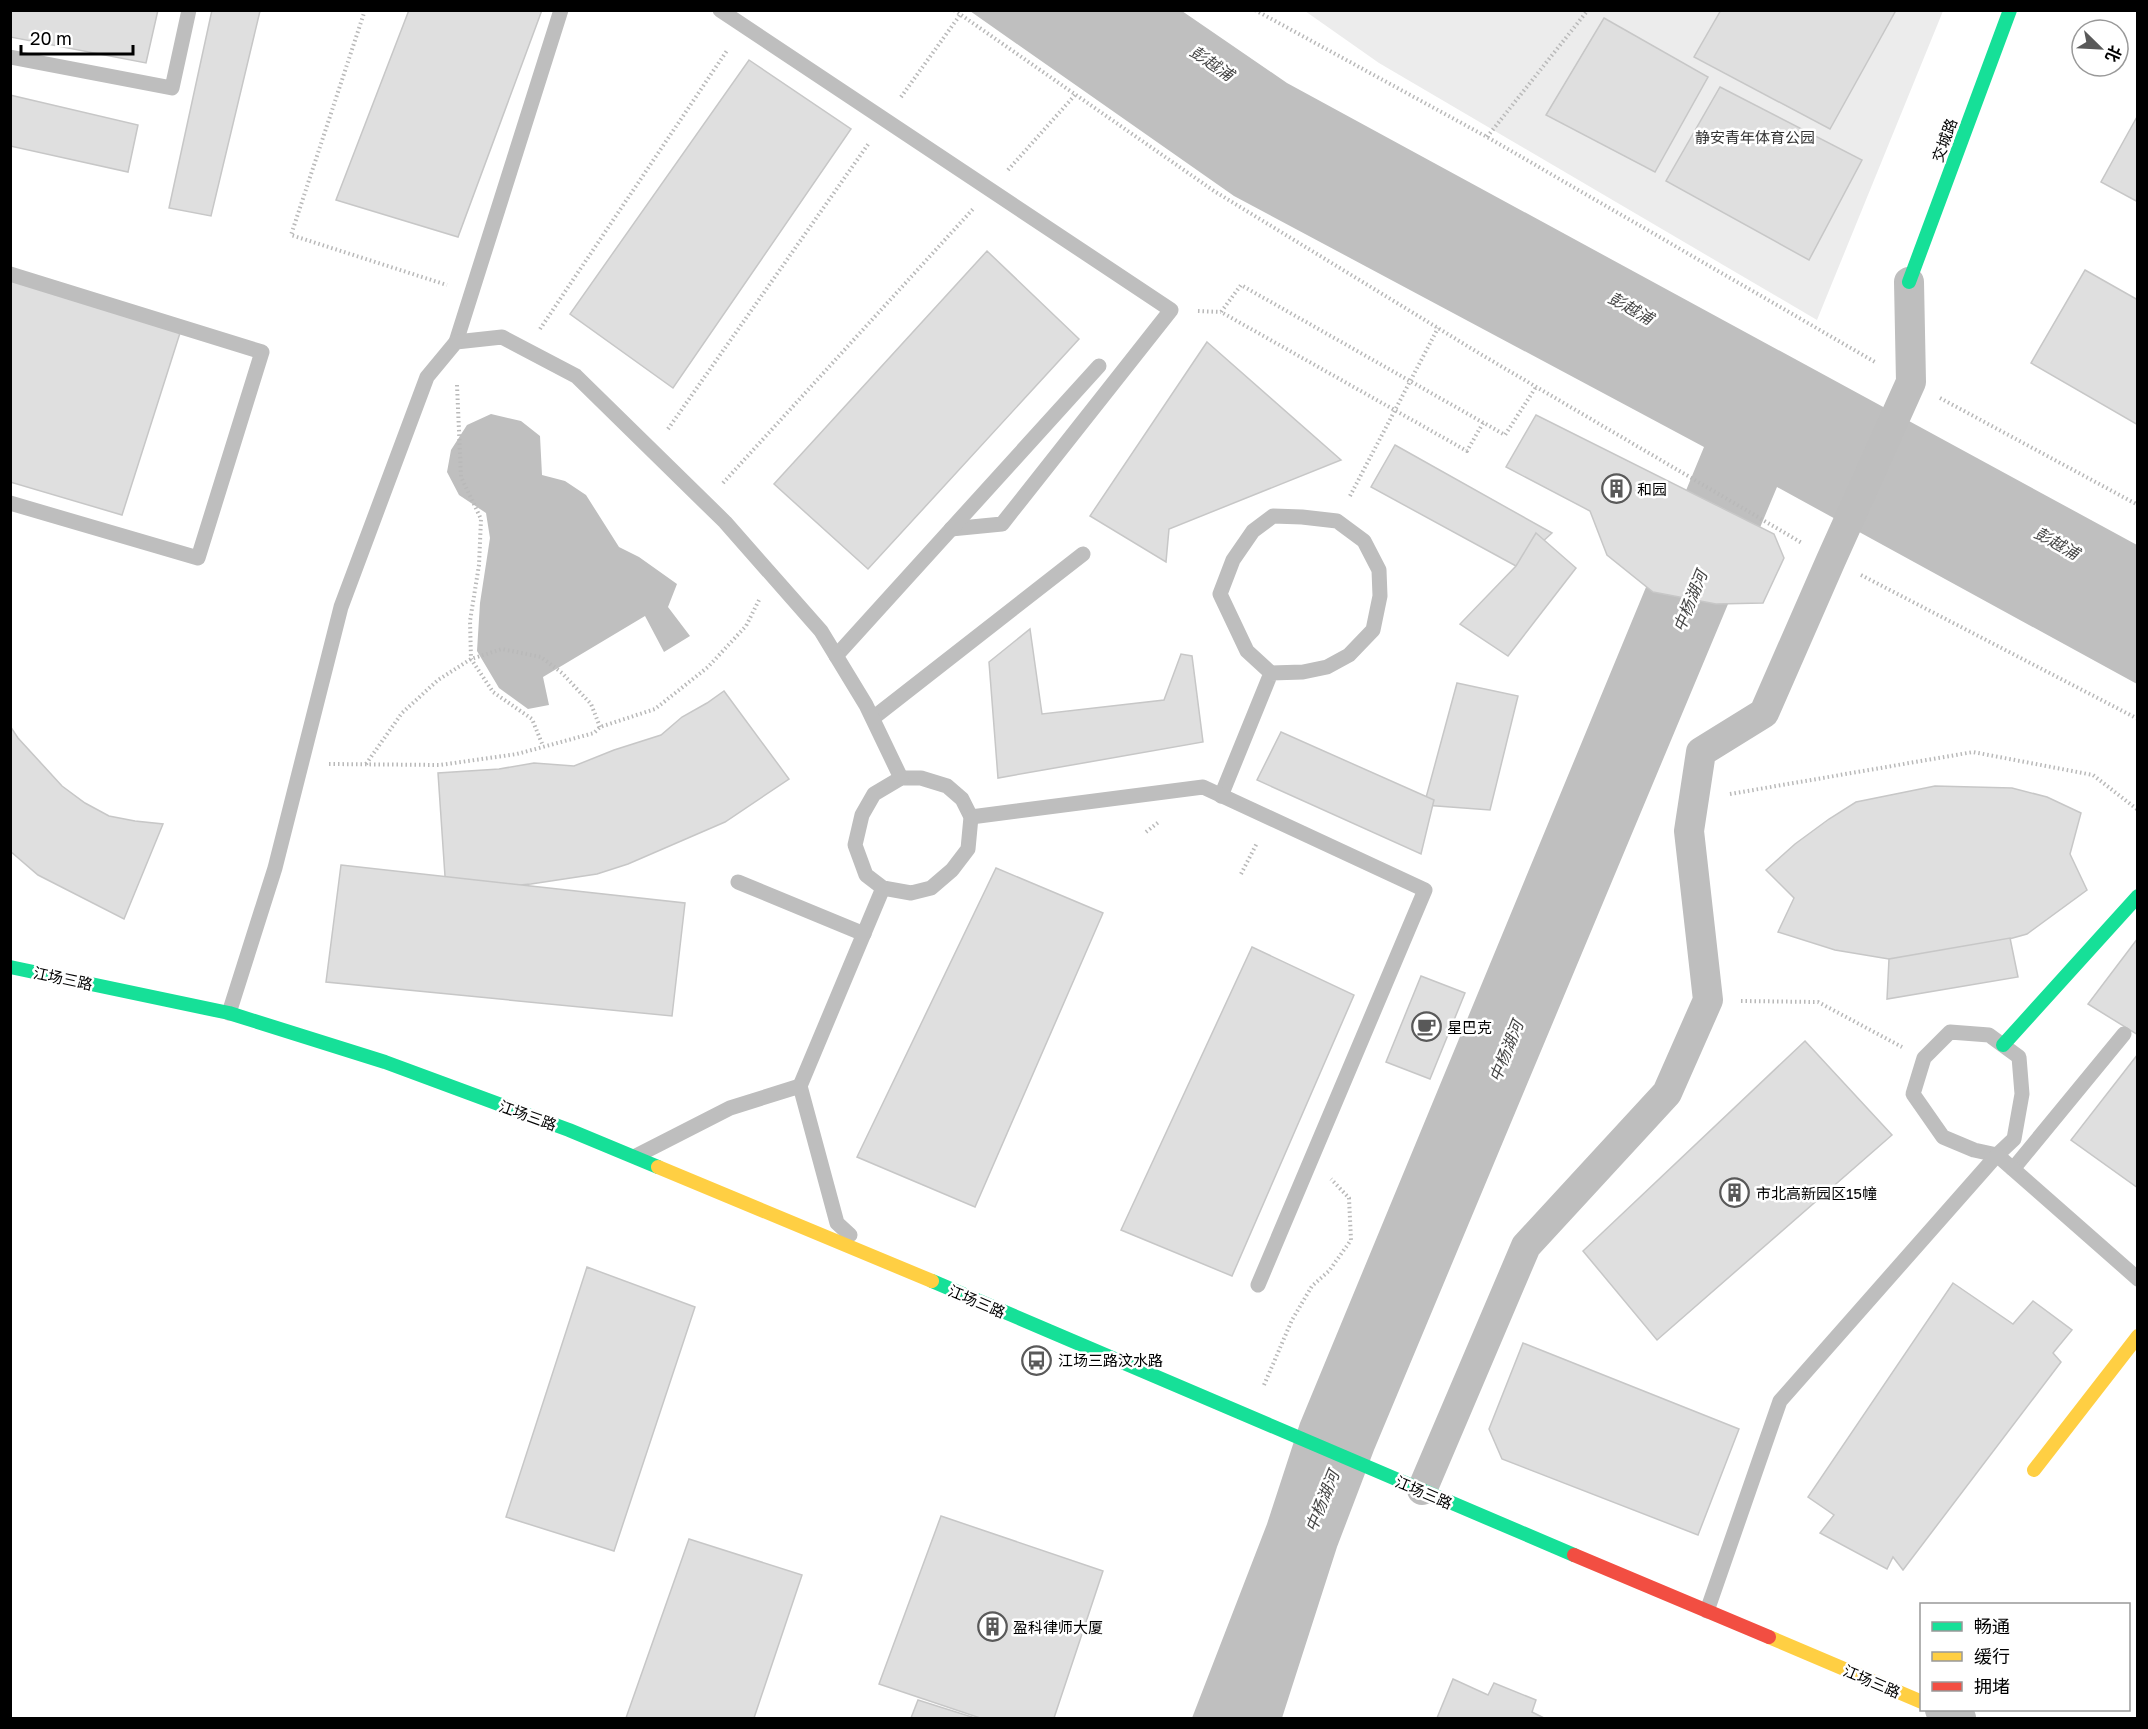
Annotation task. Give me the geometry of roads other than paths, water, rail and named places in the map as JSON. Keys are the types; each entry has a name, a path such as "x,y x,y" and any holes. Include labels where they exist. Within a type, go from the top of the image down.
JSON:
{"street":[{"name":"交城路","path":"1909,282 2010,10"},
{"path":"1422,1490 1526,1246 1667,1093 1708,1000 1689,831 1701,752 1764,713 1911,382 1909,282"},
{"path":"2003,1045 2138,896"},
{"name":"江场三路","path":"10,967 229,1014 385,1062 569,1130 870,1254 1289,1436 1920,1701"},
{"path":"2034,1470 2138,1336"},
{"path":"1942,1711 1961,1719"}],"lane":[{"path":"10,57 172,88 189,10"},
{"path":"229,1014 275,868 341,607 427,377 456,342 561,10"},
{"path":"720,10 1171,310 1002,524 951,529"},
{"path":"10,274 262,352 198,558 10,503"},
{"path":"456,342 502,337 576,376 653,451 705,502 821,631 873,718 901,778"},
{"path":"836,656 1099,366"},
{"path":"1273,516 1337,521 1364,541 1379,570 1380,596 1373,630 1349,656 1327,667 1303,672 1270,673 1247,651 1220,594 1233,560 1253,531 1273,516"},
{"path":"873,718 1083,554"},
{"path":"1221,796 1270,673"},
{"path":"901,778 921,778 947,786 962,799 971,817 968,849 952,870 931,888 911,893 883,888 866,875 855,845 862,815 874,794 901,778"},
{"path":"971,817 1203,787 1425,890 1258,1285"},
{"path":"738,882 864,934"},
{"path":"870,1254 837,1222 800,1086 883,888"},
{"path":"1707,1611 1780,1401 1997,1155 2014,1139 2022,1094 2019,1057 1989,1035 1950,1032 1924,1058 1914,1094 1943,1137 1974,1150 1997,1155 2138,1279"},
{"path":"2013,1168 2124,1034"},
{"path":"633,1157 730,1108 800,1086"}],"water":[{"path":"970,11 1182,11 1287,83 2137,545 2137,684 1777,487 1374,1450 1337,1547 1282,1718 1192,1718 1267,1524 1300,1423 1704,447 1234,196"},
{"path":"491,414 521,421 540,436 542,475 565,481 586,495 619,547 639,557 677,584 668,607 690,636 664,652 645,616 543,677 549,705 528,709 499,688 477,651 480,603 490,538 486,513 459,495 447,472 451,450 467,425"}],"place":[{"name":"和园","path":"1616,489"},
{"name":"星巴克","path":"1426,1027"},
{"name":"市北高新园区15幢","path":"1735,1193"},
{"name":"江场三路汶水路","path":"1037,1360"},
{"name":"盈科律师大厦","path":"992,1627"}],"water label":[{"name":"彭越浦","path":"1212,63"},
{"name":"彭越浦","path":"1631,308"},
{"name":"彭越浦","path":"2057,543"},
{"name":"中杨湖河","path":"1690,601"},
{"name":"中杨湖河","path":"1506,1051"},
{"name":"中杨湖河","path":"1322,1501"}],"park label":[{"name":"静安青年体育公园","path":"1755,137"}]}
